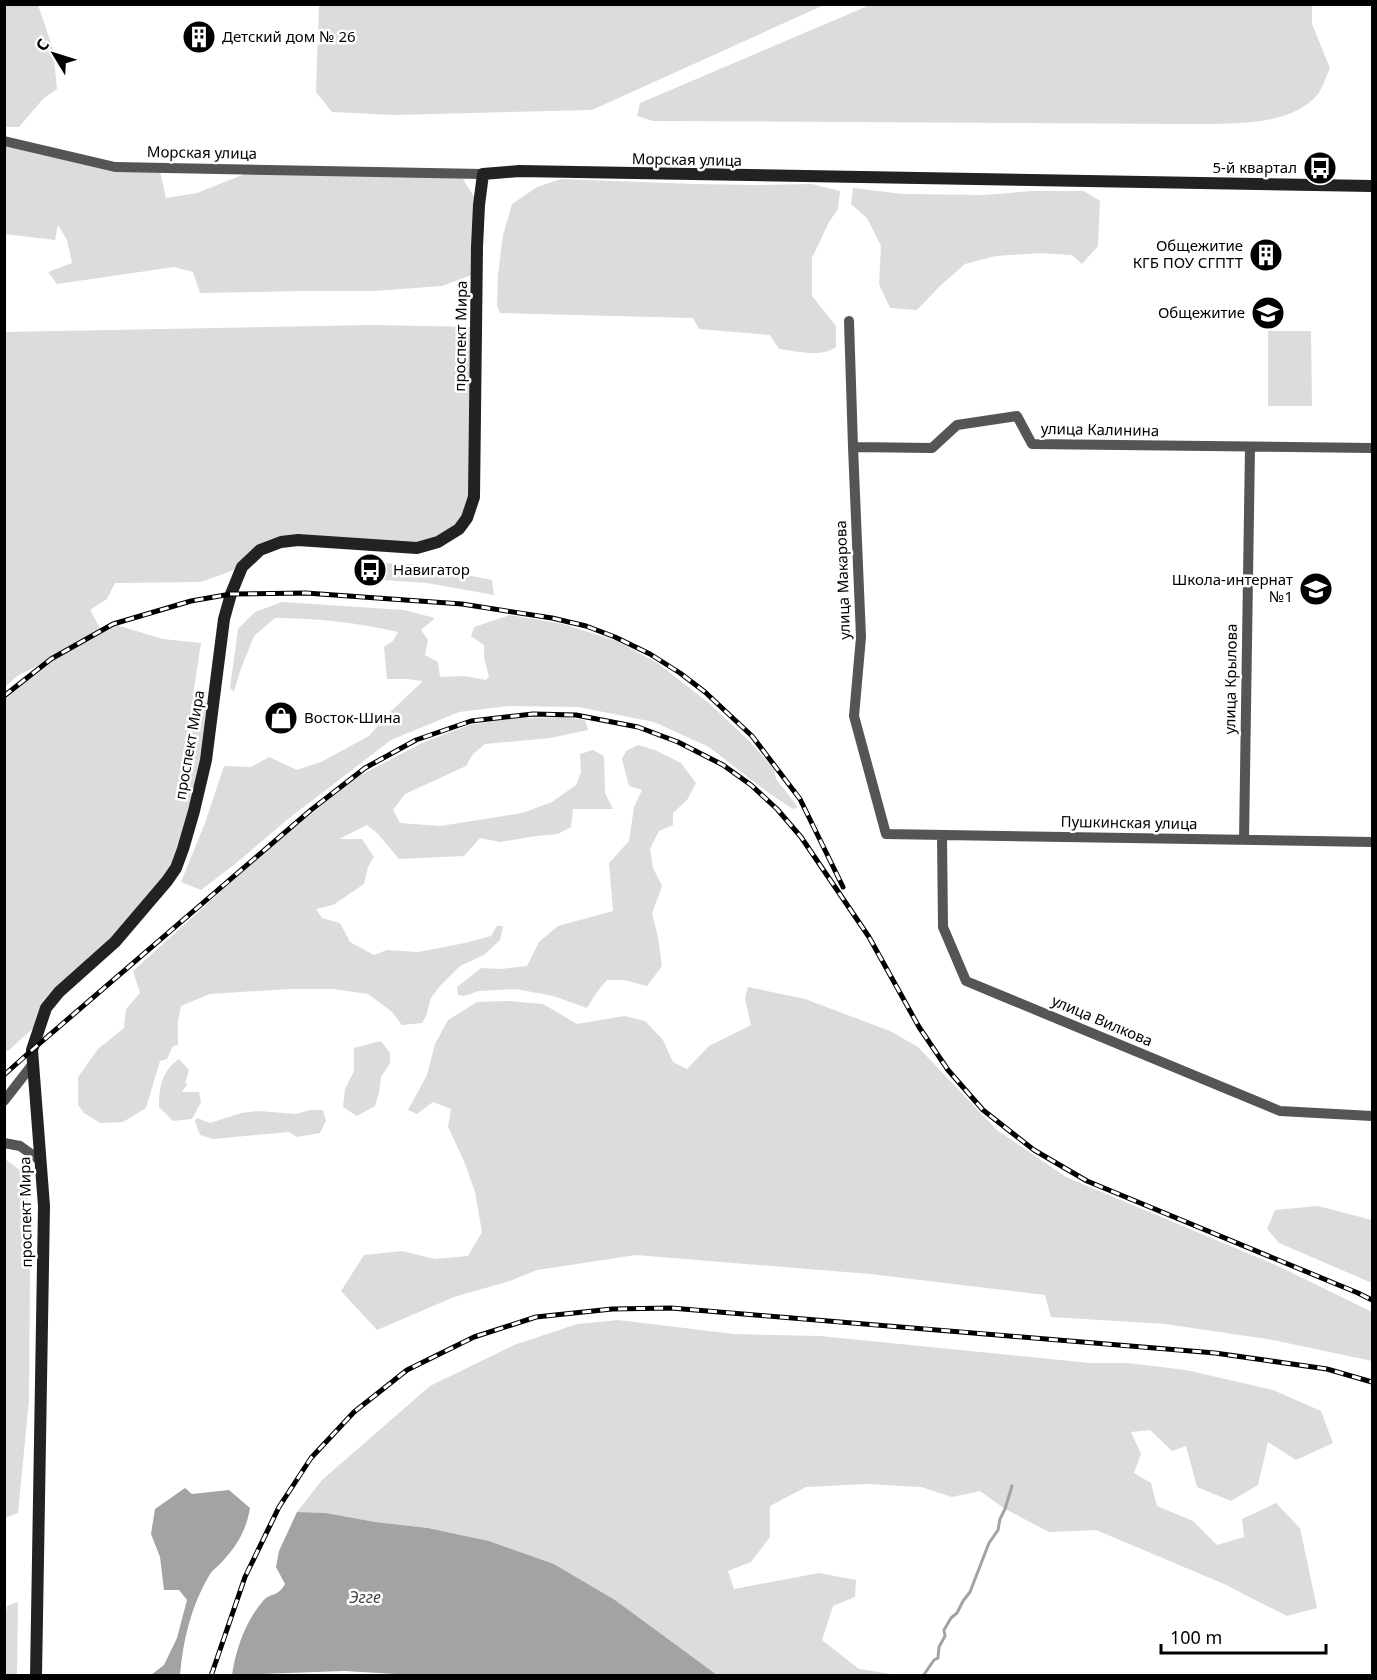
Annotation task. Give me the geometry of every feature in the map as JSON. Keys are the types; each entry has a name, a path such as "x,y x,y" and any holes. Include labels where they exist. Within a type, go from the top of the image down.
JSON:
{"main road":[{"name":"Морская улица","path":"483,174 519,171 1372,186"},
{"name":"проспект Мира","path":"36,1676 44,1206 32,1050 46,1008 59,992 115,942 176,868 194,811 206,760 224,618 242,567 260,550 280,542 298,540 417,548 438,542 459,529 467,518 474,497 477,247 483,174"}],"street":[{"name":"Морская улица","path":"4,141 115,167 483,174"},
{"name":"улица Макарова","path":"849,321 861,637 854,716 886,834"},
{"name":"улица Калинина","path":"853,447 932,448 957,425 1017,416 1032,444 1372,448"},
{"name":"улица Крылова","path":"1244,840 1250,447"},
{"name":"Пушкинская улица","path":"886,834 1372,842"},
{"name":"улица Вилкова","path":"942,835 943,927 966,981 1280,1111 1372,1116"},
{"path":"4,1101 32,1065"},
{"path":"4,1143 20,1146 41,1161"}],"shaded area":[{"path":"5,4 38,5 53,49 57,89 43,99 19,127 5,127"},
{"path":"319,4 824,5 592,110 394,115 332,112 316,92"},
{"path":"870,5 1312,5 1312,24 1330,68 1318,94 1306,105 1292,113 1275,118 1240,123 653,121 637,116 640,103"},
{"path":"5,141 115,167 159,167 166,198 197,193 257,169 460,174 479,205 477,273 442,286 374,291 200,293 193,272 174,267 57,284 48,272 72,263 67,240 58,225 55,240 5,234"},
{"path":"561,179 695,184 812,184 840,191 838,209 829,222 812,258 812,296 836,326 836,347 816,353 779,349 770,335 699,329 693,318 500,313 497,305 498,275 503,235 512,204 537,187"},
{"path":"853,188 903,194 985,195 1032,191 1084,191 1100,201 1098,246 1082,264 1072,255 1040,253 996,256 965,264 917,310 890,308 879,284 881,246 867,218 851,204"},
{"path":"372,325 476,327 467,518 417,548 281,542 242,567 201,582 115,583 107,599 90,610 101,630 113,624 163,639 201,643 193,695 213,706 206,760 167,881 59,992 40,1022 8,1051 5,1051 5,696 51,659 17,676 5,687 4,332"},
{"path":"1268,331 1311,331 1312,406 1268,406"},
{"path":"382,563 411,564 492,580 494,595 427,583 383,580"},
{"path":"282,602 404,610 435,618 421,630 428,640 425,655 438,662 440,677 465,676 486,680 489,676 484,658 484,645 471,636 474,627 510,615 563,624 617,641 659,664 710,704 749,741 774,769 776,779 798,807 793,809 770,794 709,747 654,722 578,707 509,706 459,712 391,740 288,819 201,890 181,882 205,823 224,766 251,767 269,757 297,770 321,762 369,736 387,715 423,681 387,679 384,647 393,641 398,632 337,622 275,618 254,636 234,692 230,688 238,629 255,612"},
{"path":"565,717 585,720 588,730 550,738 485,744 473,754 466,766 405,794 393,810 400,823 440,826 522,813 552,802 576,785 581,772 580,754 593,750 604,756 605,793 613,809 573,809 571,827 558,834 500,842 480,838 464,856 399,859 378,834 367,825 339,839 362,839 374,857 368,867 364,884 333,905 316,909 322,918 340,923 350,942 374,955 387,950 418,952 465,943 491,936 497,926 503,926 500,940 484,955 460,966 440,986 431,998 422,1023 402,1025 391,1011 368,994 333,989 288,989 210,994 181,1006 178,1021 178,1045 173,1046 167,1059 160,1061 146,1108 123,1122 100,1123 84,1113 78,1105 78,1077 98,1049 124,1028 126,1009 140,993 133,971 268,849 357,777 422,743 469,725 512,718"},
{"path":"638,745 655,750 681,763 696,783 687,800 673,813 673,825 659,831 650,849 653,868 662,886 652,914 662,966 647,986 624,980 607,980 587,1008 553,996 516,989 479,991 464,996 458,995 457,987 481,968 500,969 527,966 539,942 558,926 613,911 609,863 629,841 634,807 642,790 629,786 622,759 626,751"},
{"path":"748,987 805,999 890,1031 918,1047 997,1130 1066,1177 1278,1266 1372,1312 1372,1361 1273,1340 1165,1324 1051,1317 1045,1295 870,1274 636,1255 537,1270 510,1281 454,1297 377,1330 341,1291 364,1255 402,1251 435,1259 468,1256 482,1232 475,1192 448,1127 451,1109 433,1102 417,1114 408,1110 427,1075 435,1044 448,1020 477,1002 508,1001 543,1004 577,1024 624,1016 645,1021 663,1040 673,1062 687,1069 709,1046 751,1025 745,998"},
{"path":"381,1041 390,1053 390,1063 381,1077 375,1106 357,1116 343,1107 345,1089 354,1071 354,1048"},
{"path":"179,1059 189,1070 185,1084 188,1083 182,1092 199,1092 201,1102 192,1119 173,1121 159,1107 160,1093 165,1074"},
{"path":"310,1110 323,1110 326,1121 320,1133 297,1137 289,1132 213,1139 200,1135 195,1121 197,1118 210,1123 241,1113 259,1111 296,1114"},
{"path":"5,1159 25,1174 30,1277 29,1400 18,1513 5,1518"},
{"path":"1318,1206 1372,1220 1372,1283 1279,1243 1267,1229 1275,1210"},
{"path":"618,1320 734,1334 820,1336 1090,1363 1128,1363 1186,1370 1273,1390 1321,1411 1333,1443 1296,1460 1268,1442 1258,1485 1231,1501 1197,1487 1186,1446 1172,1451 1150,1430 1131,1432 1141,1454 1134,1473 1151,1483 1157,1506 1193,1521 1217,1545 1244,1537 1242,1519 1276,1503 1300,1528 1317,1608 1287,1616 1224,1584 1096,1530 1049,1532 1005,1509 980,1491 952,1497 921,1487 867,1484 806,1487 770,1506 770,1537 751,1562 728,1571 734,1589 819,1573 856,1580 855,1597 833,1606 822,1640 859,1669 898,1675 717,1675 615,1600 554,1564 489,1541 428,1528 374,1522 326,1513 297,1512 322,1480 430,1386 514,1345 577,1324"},
{"path":"18,1602 17,1675 6,1675 4,1630 7,1606"}],"water":[{"path":"185,1488 192,1494 229,1490 250,1508 240,1539 210,1574 203,1586 186,1636 180,1675 151,1675 164,1665 177,1638 187,1600 179,1590 164,1590 160,1557 151,1534 155,1509"},
{"name":"Эгге","path":"297,1512 326,1513 428,1528 489,1541 554,1564 615,1600 717,1675 403,1676 344,1671 232,1675 239,1646 251,1618 263,1601 277,1593 285,1584 276,1567 279,1551"}],"waterway":[{"path":"923,1676 938,1658 939,1647 945,1636 944,1630 970,1592 989,1543 998,1530 1012,1486"}],"railway":[{"path":"4,696 51,659 113,624 191,601 231,594 306,593 462,604 552,618 586,626 615,637 650,654 705,692 752,736 800,799 843,887"},
{"path":"4,1075 311,810 365,768 416,740 471,721 533,714 576,715 638,727 678,742 723,765 751,785 777,809 801,837 869,937 919,1027 948,1070 983,1110 1034,1150 1087,1181 1372,1300"},
{"path":"211,1676 245,1577 279,1507 311,1458 354,1412 407,1370 474,1337 536,1317 612,1309 671,1308 1215,1353 1327,1369 1372,1382"}],"place":[{"name":"Детский дом № 26","path":"199,37"},
{"name":"5-й квартал","path":"1320,168"},
{"name":"Общежитие КГБ ПОУ СГПТТ","path":"1266,255"},
{"name":"Общежитие","path":"1268,313"},
{"name":"Навигатор","path":"370,570"},
{"name":"Школа-интернат №1","path":"1316,589"},
{"name":"Восток-Шина","path":"281,718"}]}
